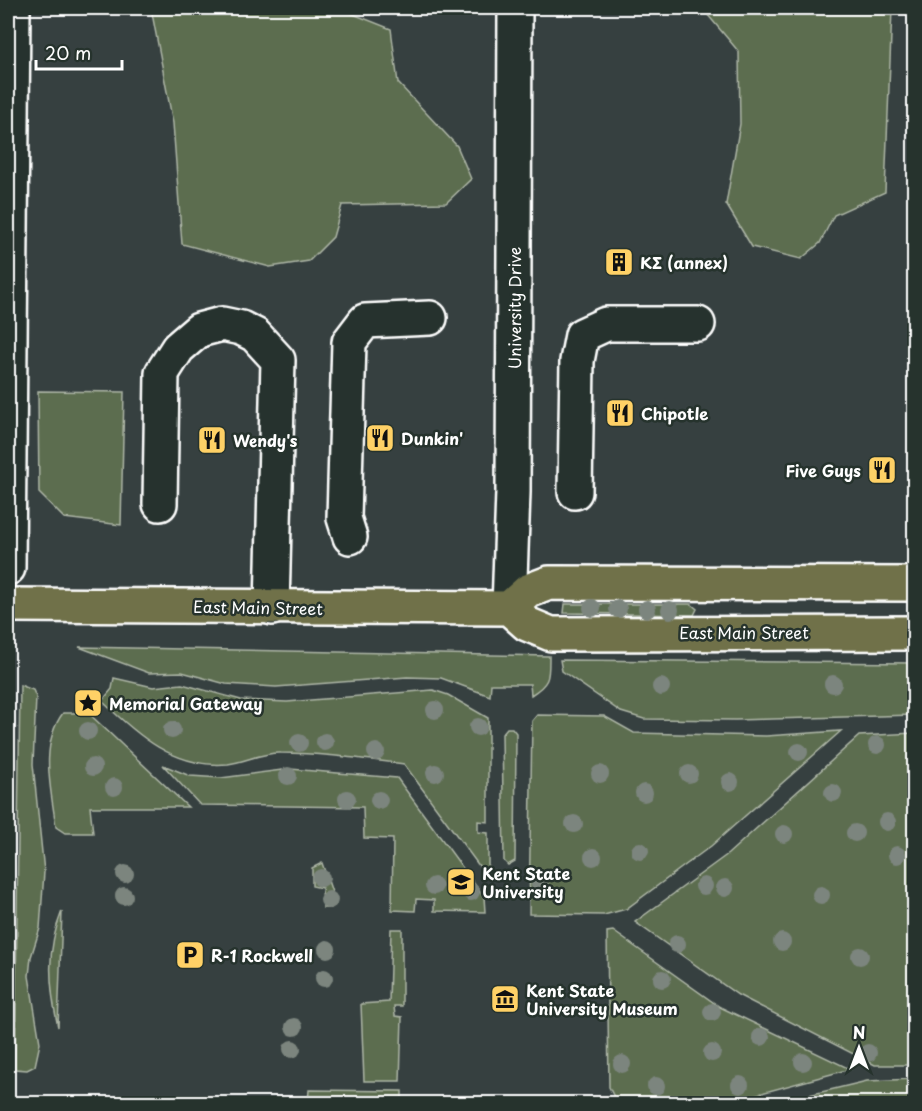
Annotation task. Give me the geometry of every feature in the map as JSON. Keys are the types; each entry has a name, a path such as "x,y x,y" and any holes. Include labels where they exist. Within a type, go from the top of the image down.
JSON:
{"main road":[{"path":"510,608 528,591 549,583 915,584"},
{"name":"East Main Street","path":"8,605 510,608 527,624 551,634 915,633"}],"street":[{"path":"8,568 14,8"},
{"name":"University Drive","path":"510,608 513,492 515,8"},
{"path":"350,537 344,519 349,342 365,321 430,318"},
{"path":"160,504 162,373 178,348 199,330 222,324 241,328 255,335 278,360 272,608"},
{"path":"575,492 576,361 582,335 606,324 698,324"}],"green space":[{"path":"151,8 338,8 391,29 398,83 457,146 471,179 446,203 342,205 333,237 309,261 270,267 182,244 173,123"},
{"path":"702,8 892,8 885,192 834,215 820,243 801,259 752,247 726,204 740,124 739,52"},
{"path":"38,391 124,392 121,525 64,518 39,493"},
{"path":"565,604 691,604 697,609 694,615 564,613"},
{"path":"79,647 549,656 549,670 545,683 531,695 530,684 491,684 490,696 441,678 407,677 276,687 226,684 182,672 149,673"},
{"path":"560,660 914,663 914,715 735,720 644,719 621,712 562,671"},
{"path":"114,678 153,687 182,684 241,700 287,702 433,690 448,695 488,718 488,822 478,821 478,832 488,833 488,878 404,764 296,753 268,754 228,764 191,761 158,747 143,737 102,701 112,689"},
{"path":"20,685 33,690 36,697 33,764 44,872 40,928 31,957 29,976 40,1043 35,1066 27,1070 15,1069"},
{"path":"83,708 188,807 90,807 93,833 65,833 56,827 49,768 51,739 63,713 74,713"},
{"path":"537,715 604,716 634,733 766,736 841,731 711,846 626,909 604,915 529,914 532,721"},
{"path":"507,728 512,728 516,733 515,861 508,865 504,861 502,734"},
{"path":"914,733 914,1065 875,1065 738,995 635,922 728,854 859,736"},
{"path":"163,765 190,776 221,778 290,769 397,778 484,897 485,912 434,911 434,900 416,899 415,911 392,910 393,839 364,838 363,807 200,805"},
{"path":"322,863 336,904 331,908 323,908 322,888 312,886 312,868"},
{"path":"62,911 58,1027 51,982 51,954"},
{"path":"391,929 402,929 402,1006 394,1006 395,1016 402,1017 400,1081 364,1081 361,1004 389,1002"},
{"path":"613,931 720,1007 850,1069 725,1103 617,1103 609,1087 607,932"},
{"path":"914,1079 914,1103 776,1103 867,1081"},
{"path":"309,1090 402,1091 402,1103 308,1103"}],"place":[{"name":"ΚΣ (annex)","path":"619,262"},
{"name":"Chipotle","path":"620,413"},
{"name":"Dunkin'","path":"380,438"},
{"name":"Wendy's","path":"212,440"},
{"name":"Five Guys","path":"882,470"},
{"name":"Memorial Gateway","path":"88,703"},
{"name":"Kent State University","path":"461,882"},
{"name":"R-1 Rockwell","path":"190,955"},
{"name":"Kent State University Museum","path":"505,999"}]}
